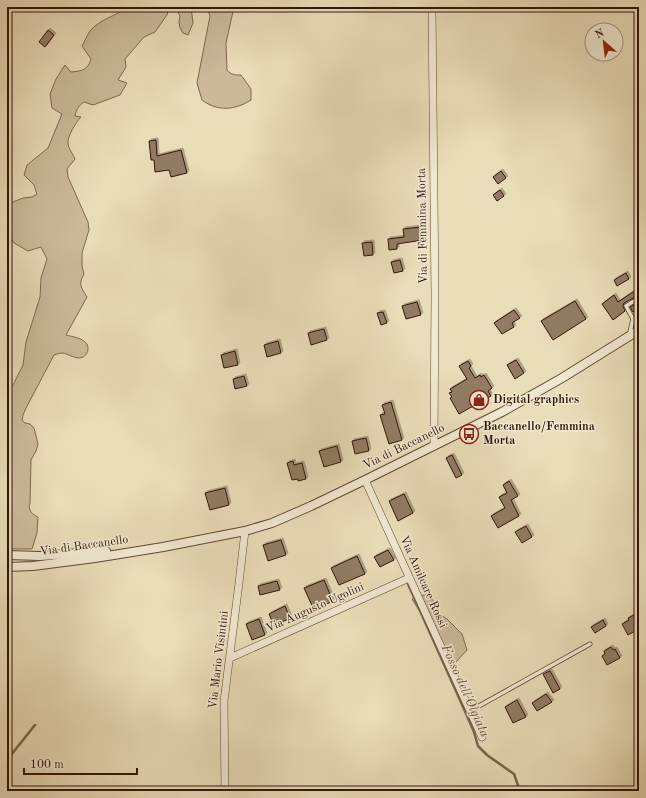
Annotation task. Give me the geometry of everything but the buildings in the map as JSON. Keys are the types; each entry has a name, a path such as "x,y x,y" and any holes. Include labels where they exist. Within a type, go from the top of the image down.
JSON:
{"street":[{"name":"Via di Femmina Morta","path":"432,7 434,446"},
{"name":"Via di Baccanello","path":"7,567 33,566 95,558 245,532 265,525 291,515 365,480 470,428 591,361 639,330"},
{"name":"Via Amilcare Rossi","path":"365,480 482,737"},
{"name":"Via Mario Visintini","path":"225,791 225,690 245,532"},
{"name":"Via di Baccanello","path":"8,556 84,553 163,546"},
{"name":"Via Augusto Ugolini","path":"230,658 409,578"}],"lane":[{"path":"629,337 632,319 626,306 639,298"},
{"path":"632,319 639,315"},
{"path":"470,711 590,644"}],"shaded area":[{"path":"128,7 169,7 167,15 155,32 144,37 125,59 126,67 118,80 127,83 120,95 93,105 84,102 79,106 75,114 75,116 81,117 72,130 68,140 68,145 75,159 67,169 68,177 88,222 89,230 82,253 82,266 84,274 81,283 87,297 66,335 79,338 85,342 88,350 82,358 76,358 63,353 54,355 23,415 22,420 34,428 38,444 31,460 29,506 32,513 38,517 37,533 32,549 7,549 7,397 23,365 26,342 40,297 41,278 47,259 41,247 28,251 14,243 7,231 7,210 13,202 23,198 32,197 37,194 34,185 24,175 27,165 48,148 62,114 52,108 50,94 56,79 65,65 71,72 81,70 88,66 91,59 82,46 90,31 98,23"},
{"path":"178,7 191,7 193,23 188,35 183,33 180,28 180,16 176,9"},
{"path":"207,7 234,7 226,43 227,70 232,74 241,75 251,89 251,100 233,108 220,108 208,104 202,100 197,83 210,16"},
{"path":"427,594 439,607 436,612 447,619 462,634 467,650 456,662 444,659 437,648 432,631 412,599"}],"waterway":[{"name":"Fosso dell'Olgiata","path":"408,584 474,732 478,746 487,755 514,774 519,788 522,791"},
{"path":"7,760 35,725"}],"place":[{"name":"Digital graphics","path":"479,400"},
{"name":"Baccanello/Femmina Morta","path":"469,434"}]}
